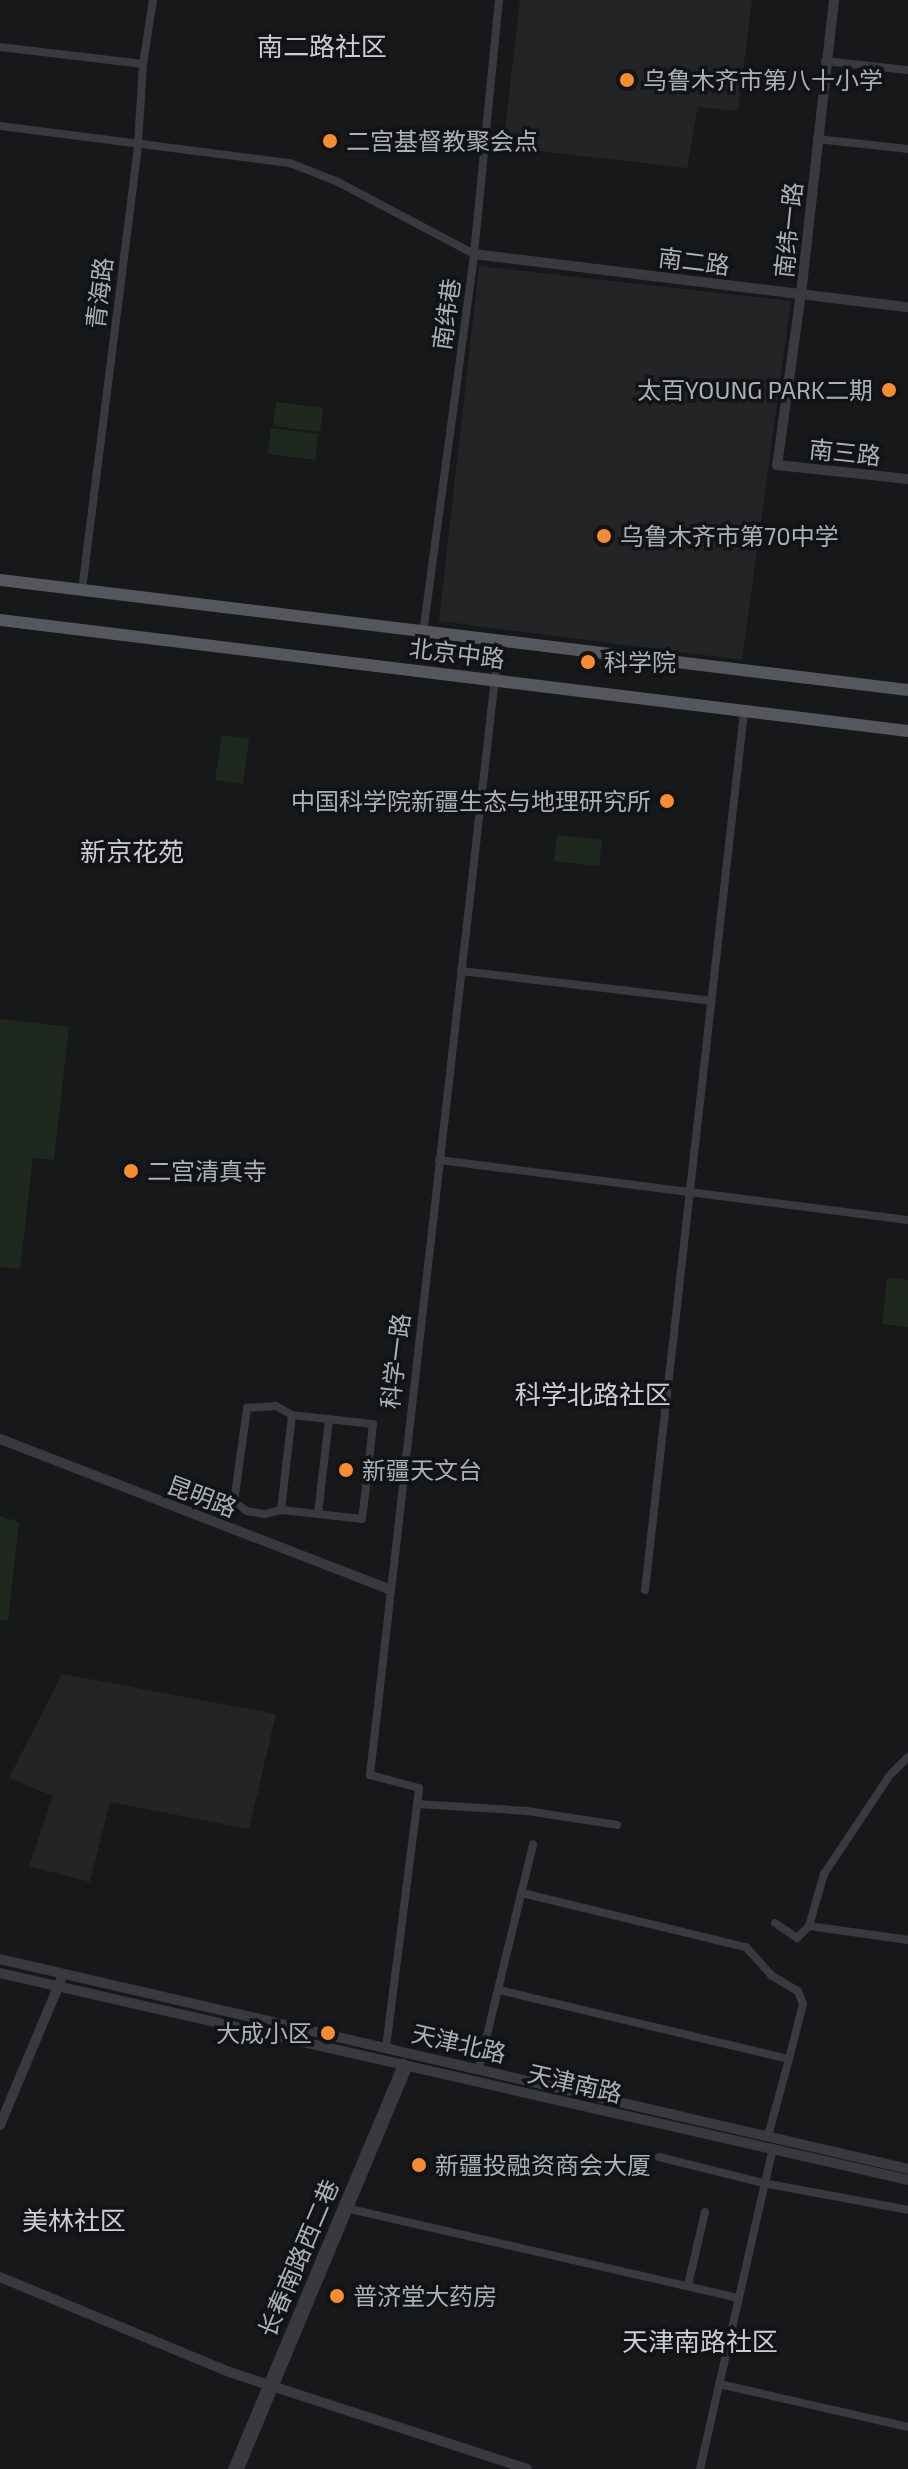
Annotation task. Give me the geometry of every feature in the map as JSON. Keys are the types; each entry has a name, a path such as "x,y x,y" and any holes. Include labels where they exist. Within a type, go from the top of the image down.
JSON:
{"main road":[{"name":"北京中路","path":"0,580 908,690"},
{"name":"北京中路","path":"0,620 908,731"}],"street":[{"name":"青海路","path":"82,590 153,0"},
{"name":"南纬巷","path":"423,633 474,254 499,0"},
{"name":"南纬一路","path":"777,465 801,293 834,0"},
{"path":"0,47 143,64"},
{"path":"825,61 908,70"},
{"path":"0,126 290,163 312,170 474,254"},
{"path":"817,139 908,149"},
{"name":"南二路","path":"474,254 908,307"},
{"name":"南三路","path":"777,465 908,479"},
{"name":"科学一路","path":"417,1804 419,1788 370,1775 499,642"},
{"path":"645,1590 744,711"},
{"path":"461,971 711,1001"},
{"path":"439,1160 908,1220"},
{"path":"276,1406 292,1415 373,1424 362,1519 281,1510 265,1514 247,1511 234,1502 247,1408 276,1406"},
{"path":"281,1510 292,1415"},
{"path":"318,1514 329,1419"},
{"name":"昆明路","path":"0,1439 389,1589"},
{"path":"368,1470 402,1473"},
{"path":"775,1923 797,1938 809,1926 824,1874 890,1775 908,1757"},
{"path":"386,2047 417,1804 527,1811 617,1825"},
{"path":"479,2068 533,1844"},
{"path":"522,1893 746,1947 771,1975 798,1991 803,2004 768,2136"},
{"path":"809,1926 908,1940"},
{"name":"天津北路","path":"0,1959 908,2169"},
{"name":"天津南路","path":"0,1973 908,2180"},
{"path":"0,2125 63,1973"},
{"path":"499,1990 789,2059"},
{"path":"264,2032 266,2019"},
{"name":"长春南路西二巷","path":"232,2469 350,2209 406,2064"},
{"name":"长春南路西二巷","path":"240,2469 271,2386 406,2064"},
{"path":"507,2088 509,2075"},
{"path":"700,2469 773,2148"},
{"path":"659,2157 763,2183 908,2210"},
{"path":"350,2209 739,2298"},
{"path":"688,2285 705,2212"},
{"path":"0,2277 271,2386 527,2469"},
{"path":"719,2384 908,2427"}],"shaded area":[{"name":"乌鲁木齐市第八十小学","path":"520,0 752,0 738,111 698,107 687,168 503,147"},
{"name":"乌鲁木齐市第70中学","path":"479,266 791,301 742,660 439,621"},
{"path":"276,402 323,408 320,432 273,426"},
{"path":"271,428 318,434 315,460 268,454"},
{"path":"222,735 249,739 243,784 215,780"},
{"path":"557,835 602,840 599,866 554,861"},
{"path":"0,1019 69,1027 54,1160 33,1158 20,1269 0,1267"},
{"path":"887,1278 908,1280 908,1327 882,1324"},
{"path":"0,1516 19,1522 8,1621 0,1620"},
{"path":"62,1674 276,1714 249,1829 110,1802 90,1882 29,1866 53,1796 9,1778"}],"place":[{"name":"乌鲁木齐市第八十小学","path":"627,80"},
{"name":"二宫基督教聚会点","path":"330,141"},
{"name":"太百YOUNG PARK二期","path":"889,390"},
{"name":"乌鲁木齐市第70中学","path":"604,536"},
{"name":"科学院","path":"588,662"},
{"name":"中国科学院新疆生态与地理研究所","path":"667,801"},
{"name":"二宫清真寺","path":"131,1171"},
{"name":"新疆天文台","path":"346,1470"},
{"name":"大成小区","path":"328,2033"},
{"name":"新疆投融资商会大厦","path":"419,2165"},
{"name":"普济堂大药房","path":"337,2296"}],"district":[{"name":"南二路社区","path":"322,46"},
{"name":"新京花苑","path":"132,851"},
{"name":"科学北路社区","path":"593,1394"},
{"name":"美林社区","path":"74,2220"},
{"name":"天津南路社区","path":"700,2341"}]}
